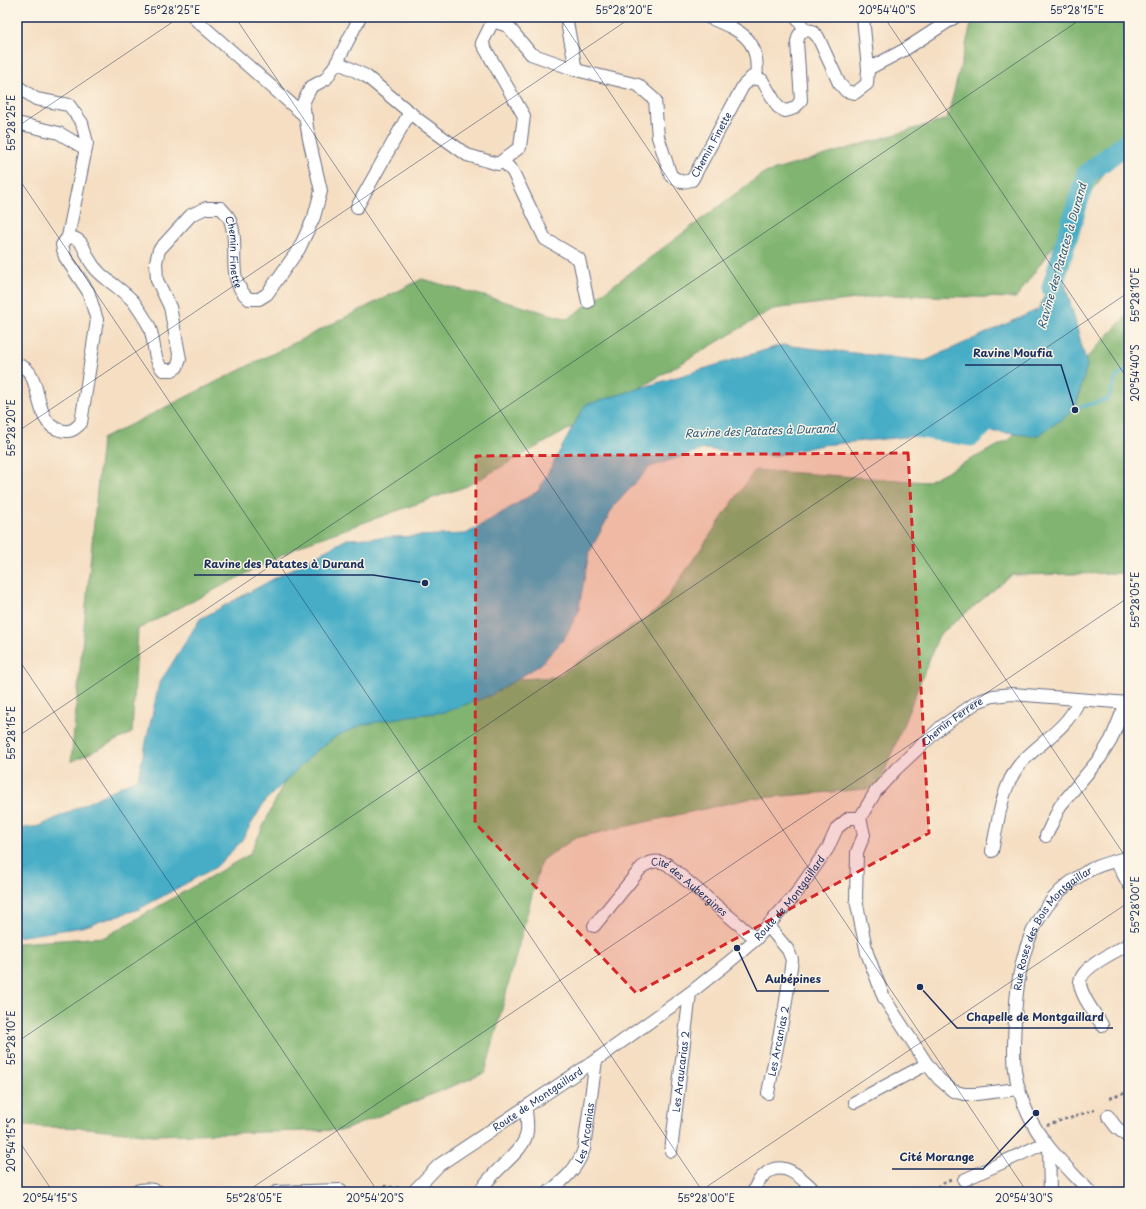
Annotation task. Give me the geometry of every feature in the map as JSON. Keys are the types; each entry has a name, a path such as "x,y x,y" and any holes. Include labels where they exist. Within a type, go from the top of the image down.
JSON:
{"street":[{"name":"Chemin Finette","path":"68,237 76,237 84,244 89,259 97,270 133,302 149,326 159,365 164,370 172,370 177,367 180,359 170,307 158,280 156,262 159,250 191,215 206,208 221,208 230,219 234,237 236,284 241,293 249,299 259,299 267,294 299,250 314,217 321,191 304,103 311,87 326,79 337,62 360,17"},
{"path":"566,17 576,70"},
{"path":"708,17 735,29 746,38 754,48 758,62 756,79 762,80 778,107 785,111 792,111 801,100 797,42 799,35 805,30"},
{"path":"796,17 805,30 812,31 818,37 839,83 846,91 855,93 867,84 868,69 863,17"},
{"path":"868,69 904,50 955,17"},
{"path":"195,18 306,117"},
{"name":"Chemin Finette","path":"503,161 520,147 524,116 482,43 493,21 508,26 531,54 576,70 638,85 655,100 658,137 671,176 682,182 692,180 743,86 752,77 756,79"},
{"path":"337,62 366,76 410,112 468,155 498,164 503,161 513,172 545,239 579,259 588,302"},
{"path":"17,86 36,99 69,105 82,123 87,143 68,237 62,245 65,257 88,291 97,320 81,423 74,430 67,432 54,429 45,420 34,380 28,370 17,365"},
{"path":"357,207 410,112"},
{"path":"17,123 59,132 86,150"},
{"name":"Chemin Ferrere","path":"860,818 876,791 896,769 941,727 977,702 993,696 1012,694 1128,703 1111,740 1100,758 1060,806 1046,836"},
{"path":"992,851 1005,794 1011,778 1020,764 1074,713 1079,700"},
{"name":"Route de Montgaillard","path":"415,1190 439,1165 526,1108 690,993 756,939 795,895 828,848 837,828 849,818 860,818"},
{"path":"860,818 864,835 857,852 856,900 867,953 884,998 927,1064 939,1079 953,1091 958,1093 976,1094 1018,1089"},
{"name":"Rue Roses des Bois Montgaillar","path":"1090,1192 1047,1145 1029,1116 1018,1089 1013,1064 1015,1002 1021,959 1032,929 1050,903 1072,881 1086,871 1129,857"},
{"name":"Cité des Aubergines","path":"594,926 642,867 653,861 659,861 667,864 756,939"},
{"path":"1116,861 1129,885"},
{"name":"Les Arcanias 2","path":"768,926 788,950 792,960 785,1007 768,1093"},
{"path":"1102,1025 1082,991 1080,983 1081,977 1091,967 1129,944"},
{"name":"Les Araucarias 2","path":"671,1151 690,993"},
{"name":"Les Arcanias","path":"549,1192 571,1174 579,1163 584,1149 596,1060"},
{"path":"855,1102 927,1064"},
{"path":"480,1192 491,1175 518,1151 524,1142 528,1131 526,1108"},
{"path":"1108,1116 1116,1127 1129,1138"},
{"path":"964,1180 1047,1145 1050,1192"},
{"path":"754,1192 758,1181 768,1171 778,1167 787,1169 803,1180 816,1192"},
{"path":"134,1192 140,1189 151,1188 159,1192"},
{"path":"276,1192 340,1190"}],"path":[{"path":"1110,1098 1129,1091"},
{"path":"1036,1128 1095,1110"},
{"path":"935,1192 938,1186 952,1179 964,1180"},
{"path":"367,1192 384,1186 415,1190"}],"highlighted area":[{"path":"908,453 929,833 636,993 475,823 476,456"}],"green space":[{"path":"973,17 1129,17 1129,121 1100,180 1016,298 889,295 773,309 594,415 467,486 306,543 138,629 132,733 71,762 102,439 422,279 568,319 762,174 947,119"},
{"path":"1129,313 1129,573 1012,575 939,635 878,788 748,799 575,838 541,861 485,1073 344,1130 153,1135 86,1128 17,1126 17,943 105,937 250,854 328,690 556,677 660,608 755,470 926,482 1009,440"}],"water":[{"name":"Ravine des Patates à Durand","path":"1059,262 1087,365 1075,410 1037,436 976,430 822,445 773,456 704,449 650,467 614,506 589,553 578,613 564,639 540,665 491,695 445,712 407,716 362,725 337,736 316,751 265,801 240,843 216,867 139,909 82,927 17,937 17,829 40,826 138,778 159,684 200,619 347,539 466,534 538,491 585,405 782,345 925,361 1039,309"}],"waterway":[{"name":"Ravine des Patates à Durand","path":"1052,288 1086,175 1129,141"},
{"path":"1071,410 1108,399 1116,377 1126,370 1129,371"},
{"name":"Ravine des Patates à Durand","path":"921,428 971,436 998,412"}],"place":[{"name":"Ravine Moufia","path":"1075,410"},
{"name":"Ravine des Patates à Durand","path":"425,583"},
{"name":"Aubépines","path":"737,948"},
{"name":"Chapelle de Montgaillard","path":"920,987"},
{"name":"Cité Morange","path":"1036,1113"}]}
